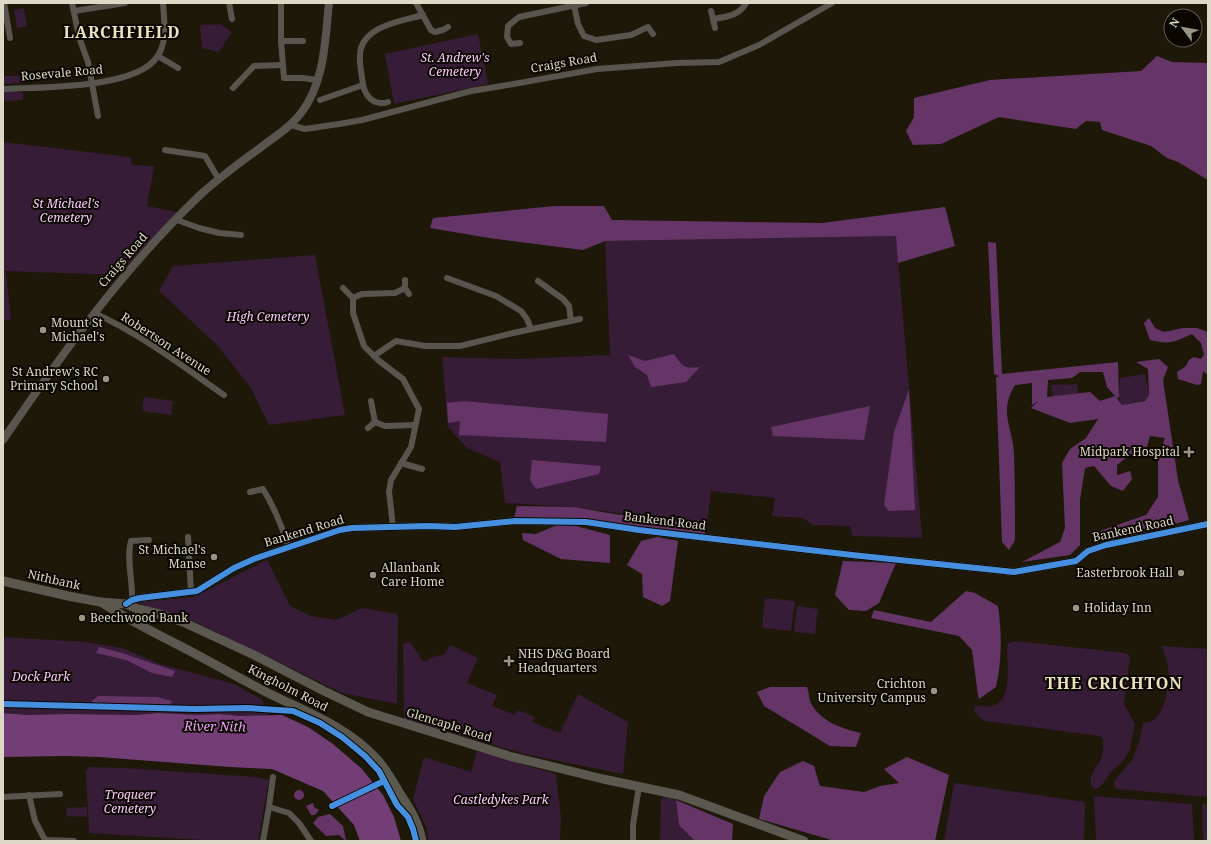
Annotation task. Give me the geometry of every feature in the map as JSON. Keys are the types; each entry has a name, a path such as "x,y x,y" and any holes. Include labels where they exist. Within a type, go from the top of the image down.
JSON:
{"main road":[{"name":"Nithbank","path":"3,580 68,596 100,602"},
{"name":"Glencaple Road","path":"100,602 129,602 138,609 183,622 254,655 368,712 509,756 603,779 679,795 804,841"},
{"name":"Kingholm Road","path":"100,602 115,612 326,722 367,750 384,768 405,801 417,824 422,841"}],"street":[{"path":"4,3 10,38"},
{"path":"72,3 79,37 88,62 98,116"},
{"path":"74,11 125,3"},
{"path":"163,3 164,35 158,56 178,68"},
{"path":"229,3 232,19"},
{"path":"281,3 281,41 284,78 317,80"},
{"name":"Craigs Road","path":"3,440 32,397 94,313 154,243 218,178 291,125 302,112 314,91 324,57 329,3"},
{"path":"416,3 431,30 435,32 448,27"},
{"path":"520,43 511,44 508,37 508,26 519,17 586,3"},
{"path":"713,20 738,13 746,3"},
{"name":"Craigs Road","path":"291,125 305,129 362,120 472,91 597,69 677,62 719,62 759,45 832,3"},
{"path":"574,5 578,24 584,36 596,40 631,35 648,27 653,34"},
{"path":"711,11 715,28"},
{"path":"388,102 376,104 364,91 360,52 365,40 381,27 423,15"},
{"path":"281,41 303,41"},
{"name":"Rosevale Road","path":"3,88 92,83 136,73 151,65 158,56"},
{"path":"233,88 254,66 283,65"},
{"path":"320,100 363,85"},
{"path":"165,150 206,156 218,178"},
{"path":"177,220 219,233 241,235"},
{"path":"447,278 496,296 521,311 527,319 531,329"},
{"path":"405,280 405,288 410,294"},
{"path":"538,281 563,299 569,306 571,321"},
{"path":"344,288 353,298 354,313 364,346 402,379 419,409 411,447 391,480 389,492 393,527"},
{"path":"353,298 362,294 395,293 405,288"},
{"name":"Robertson Avenue","path":"94,313 112,321 224,395"},
{"path":"374,356 396,341 425,346 460,346 580,319"},
{"path":"371,401 375,422"},
{"path":"375,422 385,426 415,425"},
{"path":"368,428 375,422"},
{"path":"401,463 422,469"},
{"path":"250,492 263,489 282,527 288,546"},
{"name":"Bankend Road","path":"129,602 196,591 234,568 288,546 340,530 352,528 455,527 516,521 586,522 639,530 1014,572 1076,561 1088,551 1100,547 1208,524"},
{"path":"188,537 191,592"},
{"path":"129,602 132,580 130,556 131,541 149,540"},
{"path":"263,841 270,807 273,777"},
{"path":"633,841 633,825 639,786"},
{"path":"3,797 60,794"},
{"path":"29,795 35,821 45,840 74,841"},
{"path":"270,807 289,813 299,823 311,841"}],"green space":[{"path":"24,8 27,26 17,28 14,10"},
{"path":"220,24 232,32 219,52 202,48 200,25"},
{"name":"St. Andrew's Cemetery","path":"478,34 488,84 394,104 385,54"},
{"path":"3,76 23,77 23,83 3,84"},
{"path":"3,92 23,93 23,99 3,101"},
{"name":"St Michael's Cemetery","path":"3,142 130,157 132,165 154,166 147,206 177,212 118,275 3,271"},
{"path":"896,236 922,538 852,536 850,526 813,525 803,518 772,516 775,498 711,491 707,525 574,507 505,503 500,462 467,448 448,427 442,357 517,359 610,355 605,241"},
{"name":"High Cemetery","path":"315,255 345,415 269,425 251,388 217,345 159,291 173,266"},
{"path":"3,273 6,273 11,320 3,320"},
{"path":"1145,374 1149,395 1146,400 1121,405 1119,396 1120,378"},
{"path":"1077,384 1078,394 1053,397 1051,385"},
{"path":"144,397 173,401 171,415 142,411"},
{"path":"267,560 290,606 311,616 336,620 362,608 398,614 397,704 342,693 193,621 141,605 141,602 194,597"},
{"path":"765,598 795,601 791,631 762,628"},
{"path":"797,606 818,609 815,634 794,632"},
{"name":"Dock Park","path":"3,637 86,642 122,648 160,664 234,684 263,700 264,710 269,716 158,713 136,715 28,715 3,713"},
{"path":"1016,641 1125,653 1129,655 1124,704 1135,724 1130,749 1124,760 1111,772 1101,786 1096,789 1093,788 1091,784 1091,777 1101,759 1103,739 1100,736 985,721 974,711 975,706 992,706 1002,700 1005,694 1008,678 1008,643"},
{"path":"410,642 422,660 427,662 430,658 445,654 450,645 478,658 467,683 497,695 492,706 515,715 518,710 535,717 532,722 560,733 578,694 628,722 623,774 525,754 404,719 403,644"},
{"path":"1161,646 1208,649 1208,797 1116,789 1114,785 1115,780 1132,760 1139,742 1143,723 1151,722 1157,717 1164,704 1168,680 1168,666"},
{"name":"Castledykes Park","path":"477,751 556,774 561,817 560,841 428,841 427,829 413,799 424,757 471,772"},
{"name":"Troqueer Cemetery","path":"90,767 127,768 256,777 269,780 258,841 218,841 89,833 86,771"},
{"path":"954,783 1085,802 1084,841 944,841"},
{"path":"667,792 679,795 676,800 679,825 695,841 660,841 661,800"},
{"path":"1094,796 1192,804 1194,841 1096,841"},
{"path":"1202,804 1208,804 1208,841 1203,841"},
{"path":"87,807 87,817 66,816 67,808"}],"shaded area":[{"path":"1157,56 1172,62 1208,63 1208,180 1178,162 1167,158 1151,146 1102,130 1100,122 1086,121 1076,129 999,117 941,144 913,145 906,131 914,117 914,98 990,80 1141,71"},
{"path":"555,206 604,206 612,220 822,223 945,207 955,246 898,263 896,236 605,241 583,250 489,238 430,228 433,218"},
{"path":"988,242 996,243 1002,374 1118,362 1119,398 1116,397 1122,405 1145,401 1149,395 1148,369 1136,362 1159,359 1168,367 1163,380 1178,480 1189,520 1133,536 1094,540 1094,533 1146,515 1158,497 1158,457 1165,438 1150,436 1145,453 1126,458 1117,465 1117,475 1130,471 1132,479 1123,491 1111,486 1094,466 1085,468 1080,500 1080,545 1070,555 1022,562 1060,542 1065,528 1062,463 1070,449 1086,438 1098,419 1070,423 1031,408 1038,401 1032,405 1032,383 1015,385 1010,395 1007,412 1013,444 1015,487 1015,540 1009,550 1002,542 996,378 999,376 994,374","holes":["1080,372 1103,372 1107,387 1115,396 1100,401 1090,392 1047,397 1048,380 1072,378"]},
{"path":"1149,318 1155,328 1164,332 1183,328 1197,328 1208,332 1208,375 1203,371 1201,384 1197,385 1178,379 1177,372 1186,366 1189,360 1194,357 1201,359 1204,355 1201,343 1192,334 1172,342 1150,340 1144,323"},
{"path":"674,354 684,366 690,368 700,367 686,382 651,387 647,375 635,367 628,355 645,361"},
{"path":"909,389 915,510 889,511 884,505 894,432"},
{"path":"464,401 608,414 606,442 459,435 460,421 448,423 447,403"},
{"path":"870,406 864,440 773,436 771,427"},
{"path":"532,460 601,466 599,474 536,489 530,480"},
{"path":"517,506 574,507 614,514 707,525 704,535 577,518 514,518"},
{"path":"565,523 610,535 610,563 561,559 523,540 522,533 536,534"},
{"path":"657,537 678,541 670,601 662,606 643,597 642,574 627,565 641,541"},
{"path":"843,561 896,563 879,603 866,611 849,610 835,595"},
{"path":"966,591 975,593 998,606 1001,636 996,687 979,699 972,650 959,636 871,618 874,610 931,622"},
{"path":"99,647 122,653 175,671 172,677 152,673 126,660 96,653"},
{"path":"770,687 807,687 811,703 821,716 840,727 861,733 856,747 830,746 764,706 757,692"},
{"path":"98,696 157,697 172,701 170,705 97,705 91,702"},
{"path":"907,757 949,775 935,841 835,841 759,819 764,796 780,772 803,761 814,766 820,786 864,792 880,786 899,783 884,769"},
{"path":"297,790 301,790 303,791 303,799 297,800 294,797 294,793"},
{"path":"676,800 733,824 732,841 695,841 679,825"},
{"path":"313,803 314,807 319,810 315,815 311,815 306,806"},
{"path":"330,814 343,826 346,841 339,835 326,836 313,823 318,817"}],"water":[{"name":"River Nith","path":"3,713 28,715 136,715 158,713 198,715 219,714 239,716 282,715 308,727 333,744 362,769 383,795 394,817 401,841 360,841 354,825 323,791 272,769 99,757 3,757"}],"pier":[{"path":"375,782 378,786 334,807 332,804"}],"cycle path":[{"path":"126,604 132,600 140,598 197,591 234,568 254,559 340,530 352,528 428,526 455,527 515,521 586,522 639,530 852,555 1014,572 1076,561 1088,551 1106,545 1208,524"},
{"path":"3,704 195,709 247,708 293,711 320,723 342,737 365,756 379,771 397,805 408,817 416,841"},
{"path":"332,806 384,781"}],"place":[{"name":"Mount St Michael's","path":"43,330"},
{"name":"St Andrew's RC Primary School","path":"106,379"},
{"name":"Midpark Hospital","path":"1189,452"},
{"name":"St Michael's Manse","path":"214,557"},
{"name":"Easterbrook Hall","path":"1181,573"},
{"name":"Allanbank Care Home","path":"373,575"},
{"name":"Holiday Inn","path":"1076,608"},
{"name":"Beechwood Bank","path":"82,618"},
{"name":"NHS D&G Board Headquarters","path":"509,661"},
{"name":"Crichton University Campus","path":"934,691"}],"district":[{"name":"LARCHFIELD","path":"122,32"},
{"name":"THE CRICHTON","path":"1114,683"}]}
